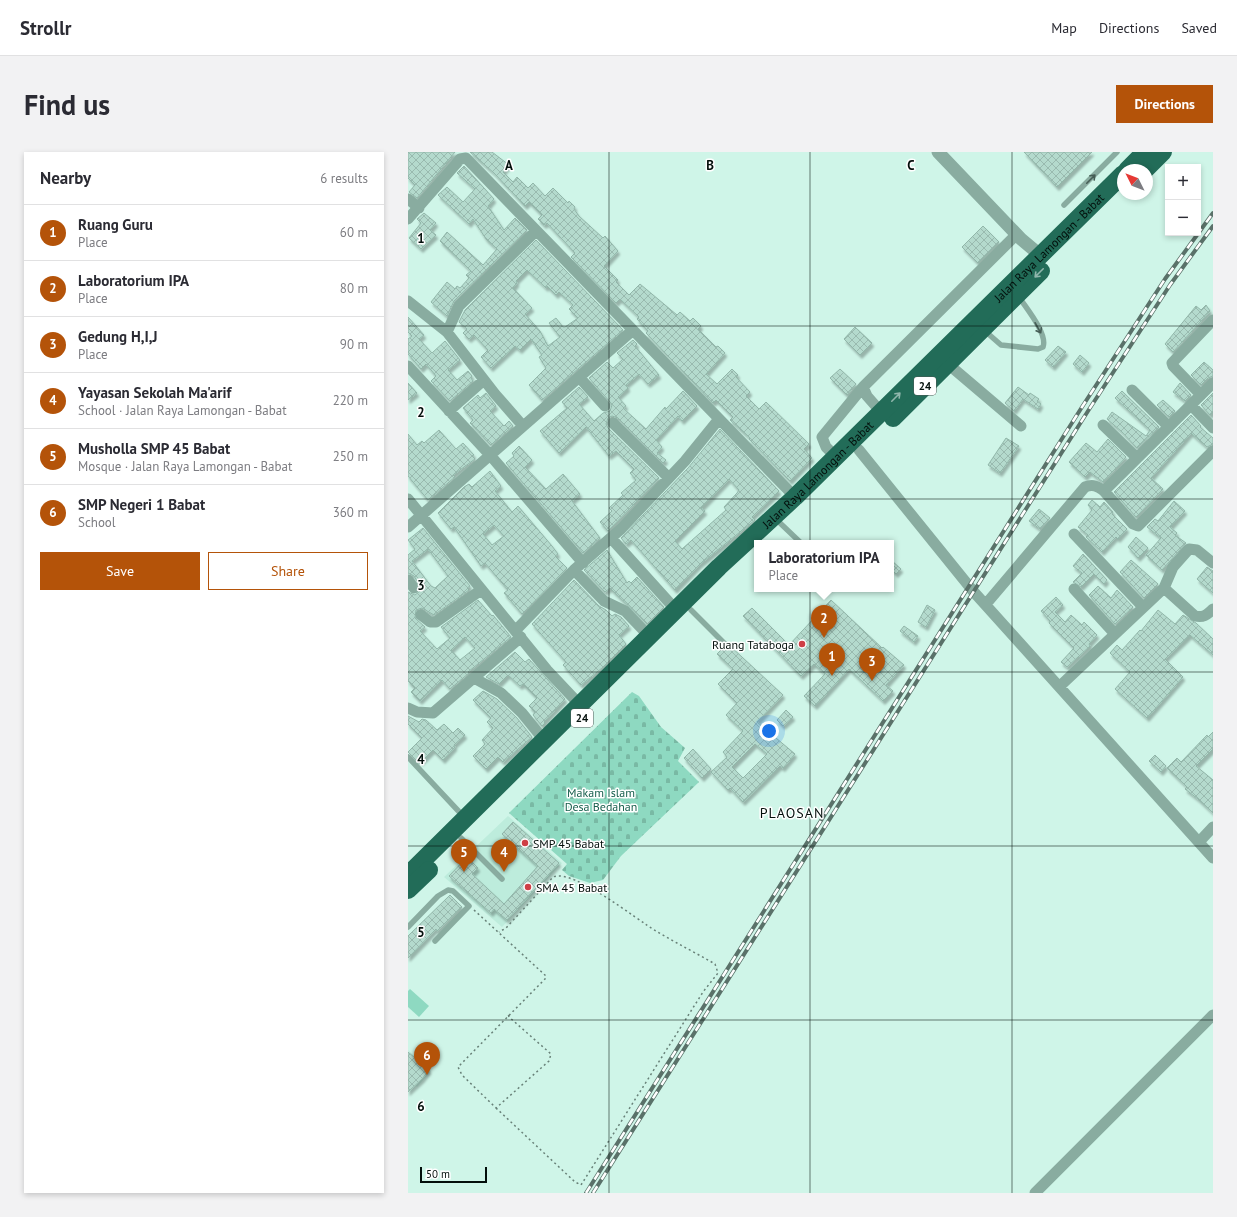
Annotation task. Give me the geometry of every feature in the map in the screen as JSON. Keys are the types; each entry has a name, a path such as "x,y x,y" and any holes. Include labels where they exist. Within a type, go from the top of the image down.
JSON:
{"highway":[{"path":"1133,164 1145,152"},
{"path":"1151,164 1163,152"},
{"name":"Jalan Raya Lamongan - Babat","path":"763,540 859,450 983,329 1013,290 1027,244 1117,178"},
{"name":"Jalan Raya Lamongan - Babat","path":"408,875 463,816 544,740 649,636 684,610 719,567 795,497 881,412 1117,196"},
{"name":"Jalan Raya Lamongan - Babat","path":"408,890 461,838 684,610 754,549"}],"street":[{"path":"836,457 826,447 822,437 863,387 1027,244 938,152"},
{"path":"408,220 460,159 466,158 795,497"},
{"path":"408,199 419,208"},
{"path":"447,332 459,306 536,230"},
{"path":"408,301 447,332 484,380 523,426"},
{"path":"1201,395 1173,366 1172,362 1213,320"},
{"path":"408,527 633,330"},
{"path":"948,364 1021,426"},
{"path":"408,366 490,456 583,563"},
{"path":"579,377 605,406"},
{"path":"449,410 484,380"},
{"path":"1104,491 1213,383"},
{"path":"863,387 867,396 881,412"},
{"path":"1132,390 1170,426"},
{"path":"1191,405 1213,428"},
{"path":"408,708 417,712 433,713 474,678 518,634 574,570 611,538 669,478 719,419"},
{"path":"613,423 669,478"},
{"path":"1103,425 1137,458"},
{"path":"859,450 986,604 1213,858"},
{"path":"986,604 1085,487 1091,485 1097,486 1104,491 1133,524 1138,526 1213,451"},
{"path":"408,499 481,590 580,705"},
{"path":"1074,534 1143,607"},
{"path":"611,538 684,610"},
{"path":"1060,686 1164,588 1173,567 1189,549 1198,550 1213,563"},
{"path":"574,570 604,601 625,610 649,636"},
{"path":"1164,588 1195,616 1200,618 1205,616 1213,609"},
{"path":"1074,589 1115,634"},
{"path":"421,615 430,622 436,622 481,590"},
{"path":"474,678 501,693 522,713 544,740"},
{"path":"1199,842 1213,827"},
{"path":"1035,1193 1213,1015"}],"lane":[{"path":"1064,205 1117,152"},
{"path":"983,329 1001,345 1038,349 1043,347 1044,341 1040,330 1013,290"},
{"path":"780,523 798,540"},
{"path":"684,610 725,644"},
{"path":"408,758 463,816"},
{"path":"461,838 502,879"},
{"path":"408,927 438,896 448,890 453,891 470,906 435,941"}],"path":[{"path":"470,906 546,976 531,995 508,1014 462,1062 458,1069 462,1075 496,1108 575,1182 581,1185 695,1005 718,973 715,964 655,931 597,891 562,876 553,877 506,928 499,932"},
{"path":"496,1108 549,1061 551,1056 539,1043 509,1018 508,1014"}],"shaded area":[{"path":"508,816 562,863 502,927 444,877","holes":["467,857 478,868 460,887 449,876","558,863 508,920 498,912","464,888 501,901 490,913"]},
{"path":"408,1050 431,1071 417,1087 416,1086 408,1094 422,1079 412,1068 411,1055","holes":["418,1060 429,1070 423,1077 412,1067"]}],"green space":[{"name":"Makam Islam Desa Bedahan","path":"632,692 639,696 661,727 685,748 678,761 699,782 621,856 603,880 590,883 569,876 562,870 567,864 509,813"},
{"path":"410,989 429,1006 419,1017 408,1007 408,991"}],"building":[{"path":"408,152 455,152 417,198 409,192 415,185 408,178"},
{"path":"470,152 492,152 509,165 503,172 513,182 517,177 528,188 533,183 545,196 553,188 568,203 569,201 575,207 574,209 579,216 603,238 605,236 618,251 604,266 618,280 616,282 629,295 640,284 677,315 680,312 690,321 693,318 701,326 698,329 716,347 718,346 725,353 706,374 717,384 732,369 738,375 736,377 750,392 746,396 759,409 766,402 809,444 804,449 812,458 790,481 749,439 750,438 730,420 733,417 716,400 713,403 646,333 648,331 637,319 639,317 620,299 616,303 571,257 575,253 547,223 544,225 538,219 542,215 529,202 525,206 494,173"},
{"path":"1024,152 1092,152 1057,187"},
{"path":"464,166 494,199 488,206 504,230 515,218 527,230 454,301 447,316 431,302 447,282 455,289 457,286 460,288 469,278 466,275 471,271 440,241 447,232 483,265 497,249 486,239 473,219 469,224 438,195 447,187 463,202 475,189 457,173"},
{"path":"424,213 436,223 430,230 436,235 421,249 409,238 421,223 417,219"},
{"path":"983,226 999,242 978,263 962,247"},
{"path":"536,240 623,330 542,400 529,385 546,368 539,357 542,355 531,339 520,350 515,346 491,368 481,357 488,350 474,335 469,339 463,333 467,329 459,322 465,310","holes":["527,270 546,288 547,286 556,295 559,292 573,305 569,309 578,318 565,327 563,327 556,318 549,323 560,337 548,346 540,331 525,314 532,308 513,288 517,283 516,281"]},
{"path":"1206,305 1210,311 1173,352 1165,344 1196,306 1201,310"},
{"path":"408,317 424,335 419,339 432,353 445,341 460,360 448,370 457,380 468,371 472,376 471,378 473,381 450,401 431,381 436,376 426,364 421,369 408,354 408,339 412,336 408,332"},
{"path":"855,327 872,343 860,355 844,339"},
{"path":"633,340 637,344 635,346 659,375 648,384 639,374 626,385 628,388 618,397 626,406 623,408 646,429 665,407 666,409 683,391 697,406 682,421 678,416 656,440 662,447 657,453 666,460 663,463 618,418 612,416 608,418 606,424 608,428 659,478 608,531 600,522 612,511 609,508 623,495 621,493 636,480 630,473 634,469 616,451 609,456 586,427 559,453 540,431 567,408 562,402 579,387 588,397 579,404 594,421 603,413 610,411 612,405 589,378 607,362 613,368 623,359 617,353"},
{"path":"1058,346 1066,352 1053,367 1045,360"},
{"path":"1080,355 1089,363 1082,372 1073,364"},
{"path":"1204,362 1213,370 1213,376 1208,378 1201,385 1191,375"},
{"path":"840,369 856,384 847,395 830,378"},
{"path":"408,383 417,393 408,400"},
{"path":"1180,383 1191,395 1185,401 1173,392"},
{"path":"1018,387 1029,395 1030,393 1039,399 1037,401 1041,404 1038,409 1023,399 1014,411 1005,403"},
{"path":"1122,391 1159,427 1137,448 1107,419 1112,412 1146,436 1150,430 1115,398"},
{"path":"486,393 496,406 490,411 504,426 509,421 513,426 491,445 470,423 473,420 463,408 478,395 480,398"},
{"path":"1213,393 1213,412 1210,415 1201,405"},
{"path":"1163,400 1175,411 1169,417 1157,405"},
{"path":"1191,415 1201,426 1200,427 1213,438 1213,444 1207,447 1191,433 1151,478 1163,489 1136,517 1114,492"},
{"path":"720,429 779,491 752,517 755,520 700,564 675,590 631,540 626,544 621,538 688,468","holes":["729,479 739,490 724,507 726,510 682,549 675,541 705,511 701,508"]},
{"path":"439,430 456,449 463,443 474,455 472,456 475,459 453,475 455,477 428,500 408,476 408,434 417,445 422,441 424,443"},
{"path":"1006,438 1019,446 1000,473 988,465"},
{"path":"1108,439 1126,457 1103,482 1090,472 1085,477 1069,462 1086,443 1097,452"},
{"path":"519,446 532,460 525,467 546,489 563,474 580,494 572,501 600,538 583,553 506,463 514,456 512,453"},
{"path":"490,471 501,486 495,491 512,512 518,506 558,554 555,556 567,568 522,614 504,593 508,590 485,563 481,566 454,527 451,529 438,513 464,487 469,484 472,487","holes":["494,525 504,536 492,545 483,534"]},
{"path":"1092,500 1100,507 1104,502 1113,512 1112,514 1127,529 1118,539 1116,537 1102,552 1086,537 1088,535 1078,527 1092,510 1088,505"},
{"path":"1174,501 1185,511 1170,527 1177,533 1175,535 1186,543 1162,570 1146,555 1161,538 1147,527 1155,519 1158,521"},
{"path":"1039,509 1050,518 1040,529 1029,521"},
{"path":"423,528 470,586 467,588 469,590 434,615 422,608 416,610 415,618 425,627 420,631 437,649 450,638 441,627 478,600 492,616 493,615 511,637 468,672 469,673 450,689 442,680 420,701 411,692 415,688 408,681 408,592 415,595 421,588 414,576 408,573 408,555 415,549 408,540","holes":["428,549 448,576 435,588 431,586 412,561","465,637 475,648 460,660 451,650"]},
{"path":"1136,537 1148,548 1138,558 1128,547"},
{"path":"607,550 627,583 629,581 631,583 637,577 664,607 647,624 610,588 605,592 584,570"},
{"path":"1083,554 1107,580 1104,584 1094,574 1081,587 1073,582 1082,573 1073,566"},
{"path":"1131,560 1158,584 1144,598 1120,572"},
{"path":"894,563 901,569 896,574 894,572"},
{"path":"1207,567 1213,571 1213,593 1197,579"},
{"path":"574,580 599,606 612,616 615,614 621,617 629,626 619,635 626,644 602,668 581,685 563,665 566,662 532,624"},
{"path":"1098,586 1111,598 1117,590 1133,607 1115,624 1089,595"},
{"path":"1056,597 1063,605 1055,612 1065,622 1071,615 1082,625 1084,622 1097,635 1089,644 1090,646 1067,667 1061,662 1074,648 1049,623 1050,621 1041,611"},
{"path":"831,600 882,648 883,647 904,665 886,685 893,691 883,701 849,669 815,706 804,696 825,674 814,664 801,676 743,616 752,608 789,645"},
{"path":"927,605 935,610 926,627 918,622"},
{"path":"1158,610 1175,624 1183,615 1196,623 1213,639 1213,655 1190,635 1165,659 1183,677 1147,718 1115,689 1130,672 1110,653 1117,645 1122,650 1140,630 1141,631"},
{"path":"904,626 918,636 914,642 900,631"},
{"path":"729,645 783,695 757,722 795,754 783,768 780,766 743,802 730,788 728,790 711,772 727,757 723,752 743,731 726,715 737,703 718,684 733,669 717,654 723,648 726,648","holes":["755,744 767,754 743,778 732,767"]},
{"path":"515,652 525,662 529,659 565,699 542,726 533,715 535,712 529,706 537,698 523,684 520,686 508,675 499,684 486,677"},
{"path":"483,691 497,699 517,718 532,737 503,762 498,757 486,769 473,756 485,744 482,740 493,728 487,722 491,718 473,700"},
{"path":"786,710 793,717 783,726 777,720"},
{"path":"408,716 419,722 422,719 426,720 437,730 444,724 453,733 458,728 465,735 454,745 455,747 443,760 433,750 421,762 419,759 417,761 408,752 422,738 408,724"},
{"path":"1213,732 1213,749 1196,766 1213,780 1213,813 1185,789 1187,787 1167,768 1177,758 1181,762 1207,735 1208,737"},
{"path":"693,749 711,769 702,778 684,758"},
{"path":"1155,755 1166,766 1161,772 1149,761"},
{"path":"513,822 559,863 507,920 494,909 491,913 449,876 467,857 478,868 472,874 504,904 538,866 502,834"},
{"path":"450,895 462,907 437,931 436,929 408,958 408,936"},
{"path":"408,1052 429,1070 408,1092"}],"railway":[{"path":"586,1193 1082,407 1165,279 1213,213"},
{"path":"593,1193 1088,411 1170,285 1213,226"}],"place":[{"name":"Laboratorium IPA","path":"824,638"},
{"name":"Ruang Tataboga","path":"802,644"},
{"name":"Ruang Guru","path":"832,676"},
{"name":"Gedung H,I,J","path":"872,681"},
{"name":"SMP 45 Babat","path":"525,843"},
{"name":"Musholla SMP 45 Babat","path":"464,872"},
{"name":"Yayasan Sekolah Ma'arif","path":"504,872"},
{"name":"SMA 45 Babat","path":"528,887"},
{"name":"SMP Negeri 1 Babat","path":"427,1075"}],"district":[{"name":"PLAOSAN","path":"792,813"}]}
